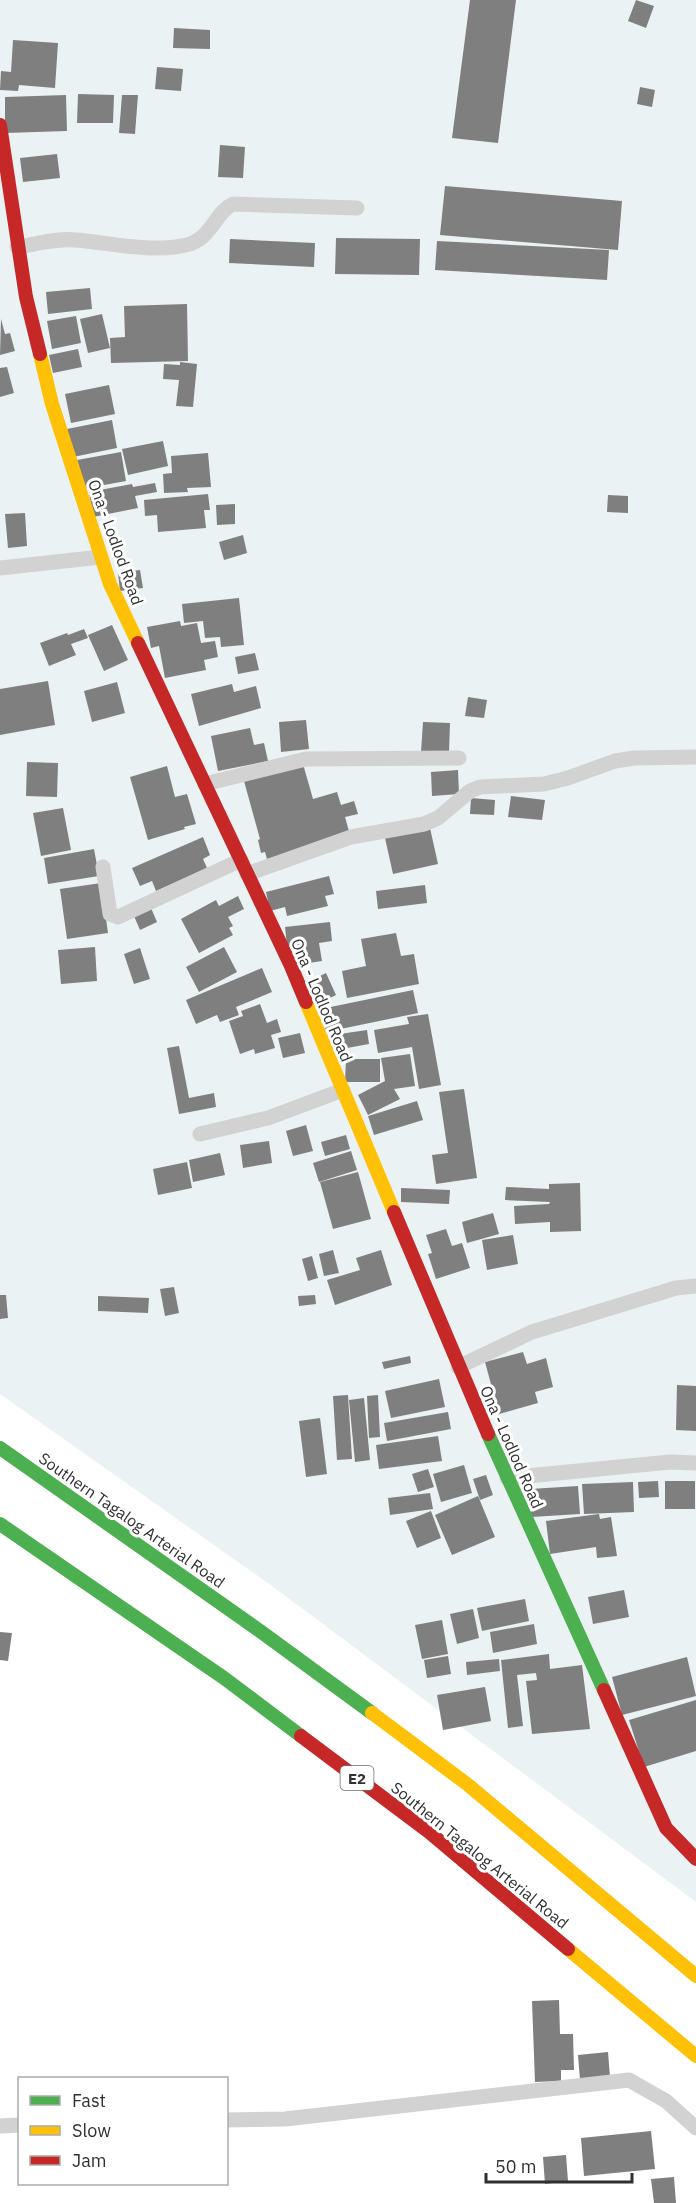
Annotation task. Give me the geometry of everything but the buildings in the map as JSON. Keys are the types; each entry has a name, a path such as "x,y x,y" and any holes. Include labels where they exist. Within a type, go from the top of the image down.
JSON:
{"main road":[{"name":"Ona - Lodlod Road","path":"0,125 26,297 52,404 110,584 291,966 458,1367 666,1828 696,1859"},
{"name":"Southern Tagalog Arterial Road","path":"0,1448 260,1631 467,1784 696,1976"},
{"name":"Southern Tagalog Arterial Road","path":"0,1524 224,1678 429,1832 696,2056"}],"street":[{"path":"17,247 59,240 147,248 187,245 202,237 213,227 227,207 233,204 357,208"},
{"path":"0,568 101,557"},
{"path":"103,867 110,914 118,917 244,867 351,837 424,824 438,818 470,791 480,788 544,784 615,761 633,758 696,757"},
{"path":"205,784 306,759 459,758"},
{"path":"200,1134 268,1118 343,1090"},
{"path":"458,1367 532,1332 676,1288 696,1286"},
{"path":"507,1478 670,1462 696,1463"},
{"path":"228,2120 285,2119 629,2080 666,2101 696,2128"},
{"path":"0,2126 18,2125"}],"shaded area":[{"path":"0,0 696,0 696,1902 272,1586 0,1394"}],"traffic: fast":[{"path":"488,1434 604,1690"},
{"path":"0,1448 260,1631 372,1713"},
{"path":"0,1524 224,1678 301,1736"}],"traffic: slow":[{"path":"40,354 52,404 110,584 138,643"},
{"path":"306,1002 394,1212"},
{"path":"372,1713 467,1784 696,1976"},
{"path":"568,1949 696,2056"}],"traffic: jam":[{"path":"0,125 26,297 40,354"},
{"path":"138,643 306,1002"},
{"path":"394,1212 488,1434"},
{"path":"604,1690 666,1828 696,1859"},
{"path":"301,1736 429,1832 568,1949"}]}
